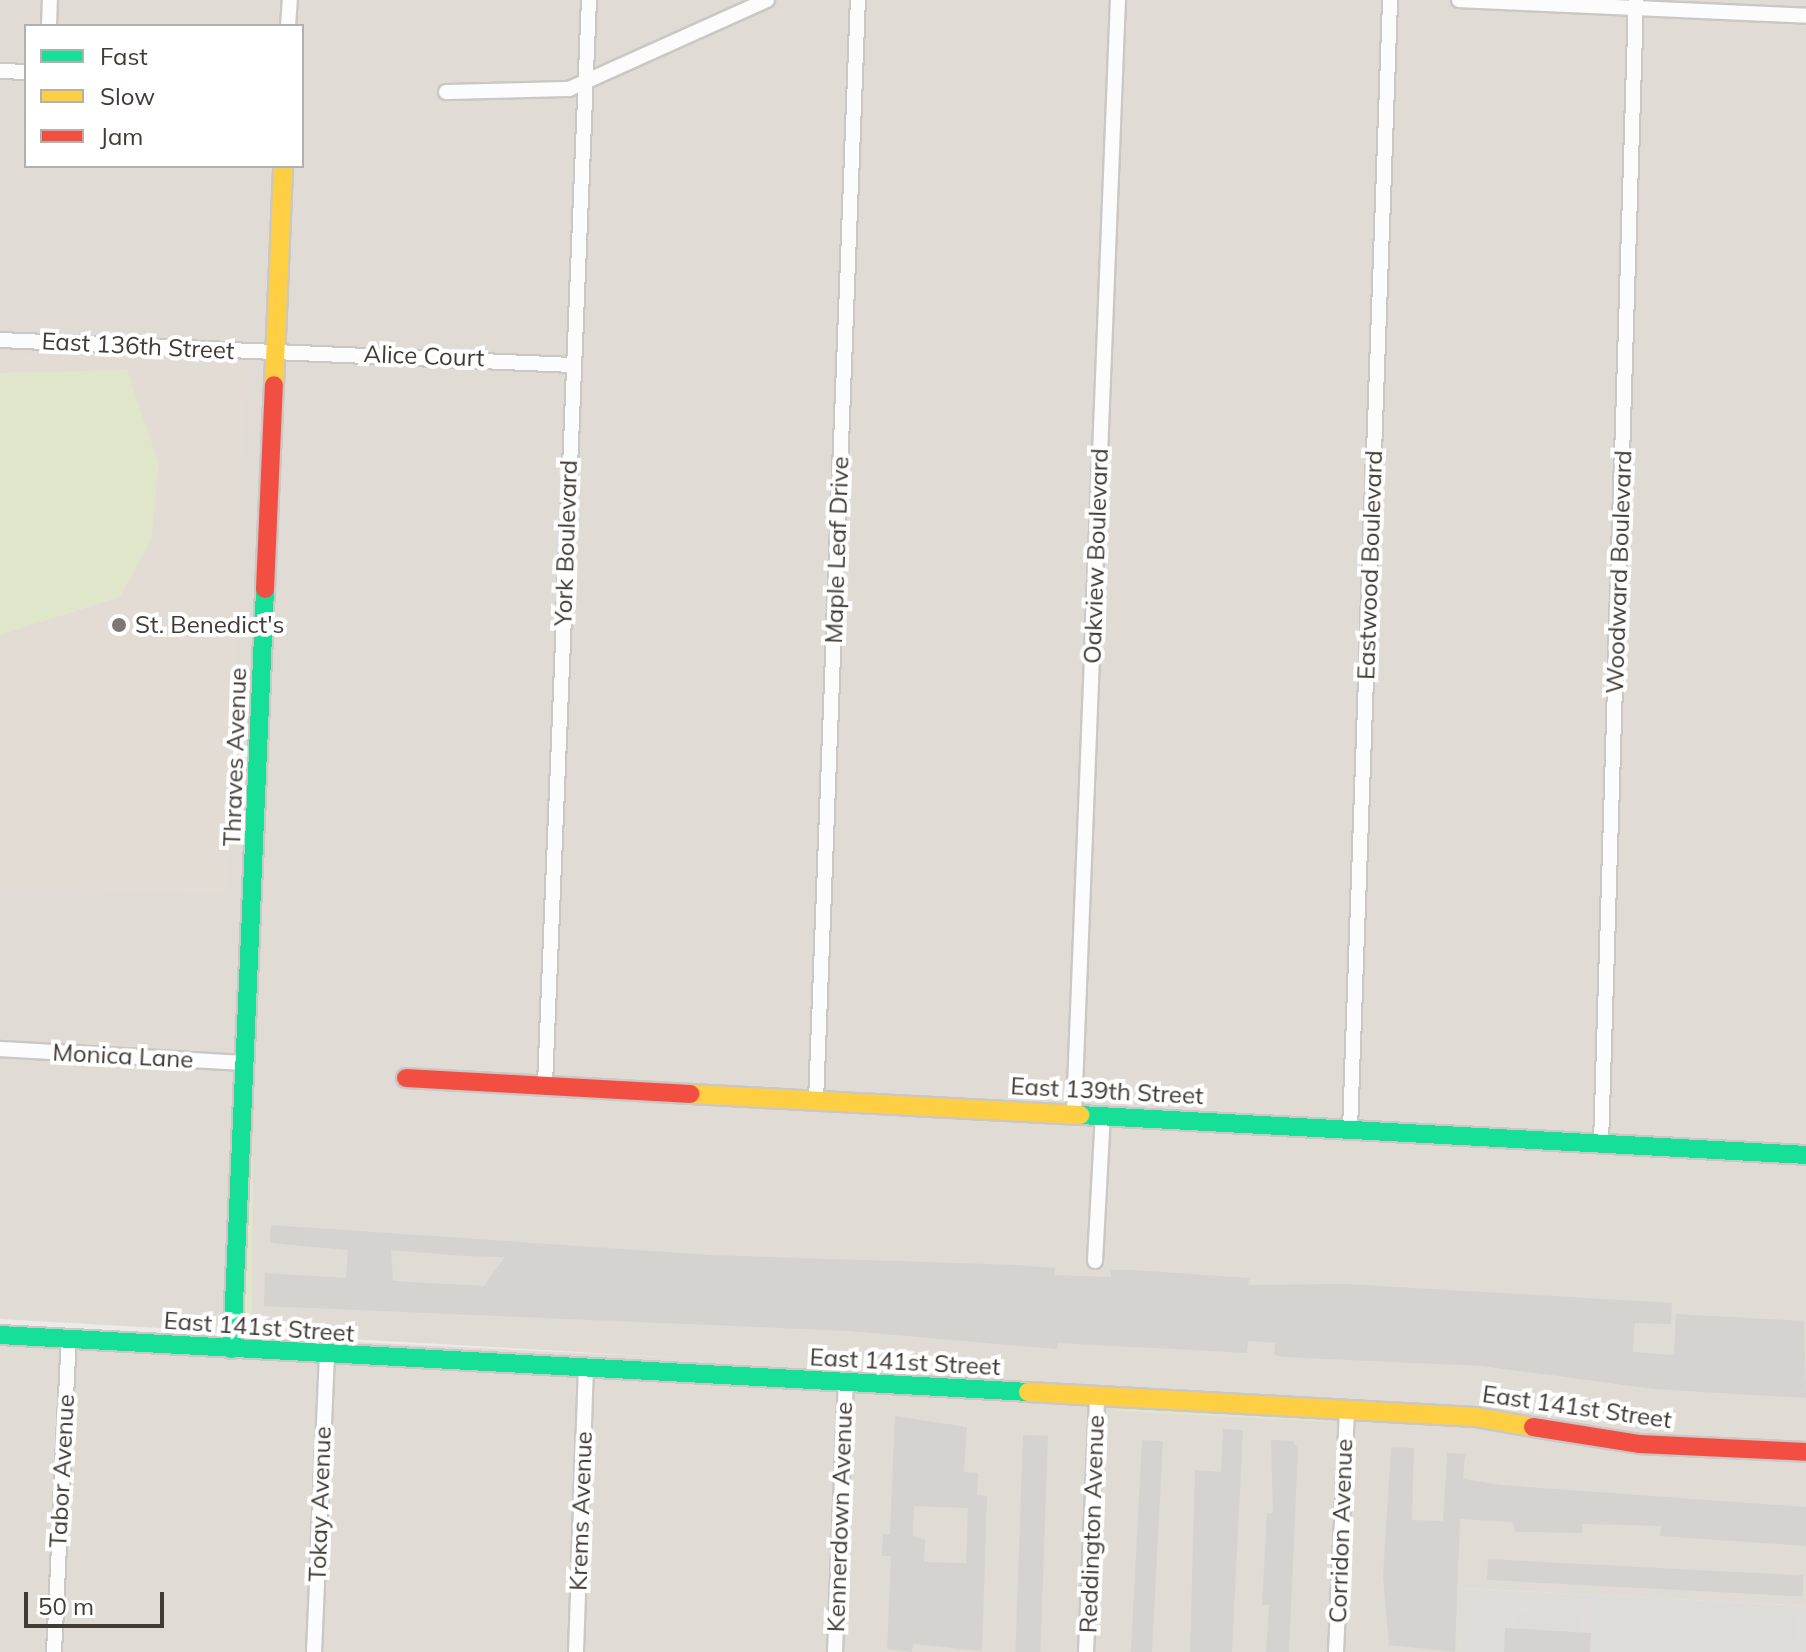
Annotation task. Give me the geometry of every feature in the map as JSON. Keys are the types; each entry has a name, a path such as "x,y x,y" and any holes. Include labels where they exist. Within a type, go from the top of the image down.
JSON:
{"street":[{"path":"49,24 50,0"},
{"path":"288,24 290,0"},
{"name":"York Boulevard","path":"545,1085 589,0"},
{"path":"446,92 550,94 585,84 767,0"},
{"name":"Maple Leaf Drive","path":"816,1101 858,0"},
{"name":"Oakview Boulevard","path":"1074,1113 1118,0"},
{"name":"Eastwood Boulevard","path":"1350,1130 1390,0"},
{"path":"1459,0 1636,5 1806,16"},
{"name":"Woodward Boulevard","path":"1601,1144 1636,5"},
{"path":"0,71 24,72"},
{"name":"Thraves Avenue","path":"232,1349 283,168"},
{"name":"East 136th Street","path":"0,340 276,351"},
{"name":"Alice Court","path":"276,351 573,365"},
{"name":"Monica Lane","path":"0,1049 246,1063"},
{"name":"East 139th Street","path":"406,1078 1806,1155"},
{"path":"1095,1261 1103,1114"},
{"name":"East 141st Street","path":"0,1335 1519,1420 1639,1444 1806,1452"},
{"name":"Tabor Avenue","path":"54,1652 69,1338"},
{"name":"Tokay Avenue","path":"314,1652 327,1355"},
{"name":"Krems Avenue","path":"576,1652 586,1369"},
{"name":"Kennerdown Avenue","path":"835,1652 846,1382"},
{"name":"Reddington Avenue","path":"1086,1652 1097,1396"},
{"name":"Corridon Avenue","path":"1336,1652 1347,1411"}],"shaded area":[{"path":"0,0 1806,0 1806,1606 1464,1588 1460,1652 0,1652 0,1325 685,1358 0,1319"},
{"name":"St. Benedict's","path":"0,353 248,362 229,894 0,886"},
{"path":"1463,1588 1806,1606 1806,1652 1460,1652"},
{"path":"1593,1595 1796,1606 1793,1652 1590,1652"},
{"path":"1518,1613 1579,1617 1578,1633 1517,1629"}],"green space":[{"path":"127,370 159,465 151,540 120,597 0,635 0,373"},
{"path":"253,1136 252,1324 246,1327 244,1317"},
{"path":"1114,1411 1323,1420 1329,1422"}],"building":[{"path":"271,1225 710,1255 1017,1265 1055,1268 1055,1275 1111,1277 1111,1270 1133,1270 1249,1278 1248,1285 1346,1284 1672,1303 1671,1324 1635,1323 1633,1352 1674,1355 1676,1314 1804,1321 1806,1398 1654,1389 1482,1366 1283,1357 1274,1355 1275,1343 1248,1341 1247,1353 1058,1343 1057,1349 849,1331 264,1306 265,1273 346,1278 348,1250 270,1243","holes":["391,1250 505,1257 484,1286 393,1281"]},
{"path":"895,1416 967,1427 964,1472 978,1473 977,1495 987,1496 982,1651 913,1644 912,1652 887,1649 891,1556 882,1556 883,1534 890,1535","holes":["914,1506 968,1508 966,1563 924,1562 925,1540 913,1536"]},
{"path":"1223,1429 1243,1430 1232,1652 1190,1652 1195,1470 1221,1472"},
{"path":"1023,1435 1048,1436 1040,1652 1015,1652"},
{"path":"1142,1440 1163,1441 1152,1652 1131,1652"},
{"path":"1271,1440 1293,1441 1298,1449 1289,1652 1266,1652 1269,1605 1262,1605 1267,1513 1273,1513"},
{"path":"1391,1447 1414,1448 1412,1520 1443,1521 1447,1453 1465,1454 1463,1479 1500,1485 1806,1507 1806,1546 1660,1536 1661,1526 1582,1524 1582,1533 1516,1532 1512,1522 1460,1519 1455,1652 1389,1645 1383,1577"},
{"path":"1488,1559 1804,1576 1802,1597 1487,1580"},
{"path":"1505,1628 1591,1633 1590,1652 1504,1652"}],"traffic: fast":[{"path":"232,1349 265,589"},
{"path":"1080,1115 1806,1155"},
{"path":"0,1335 1028,1392"}],"traffic: slow":[{"path":"274,385 283,168"},
{"path":"691,1094 1080,1115"},
{"path":"1028,1392 1475,1417 1533,1427"}],"traffic: jam":[{"path":"265,589 274,385"},
{"path":"406,1078 691,1094"},
{"path":"1533,1427 1639,1444 1806,1452"}],"place":[{"name":"St. Benedict's","path":"119,625"}]}
